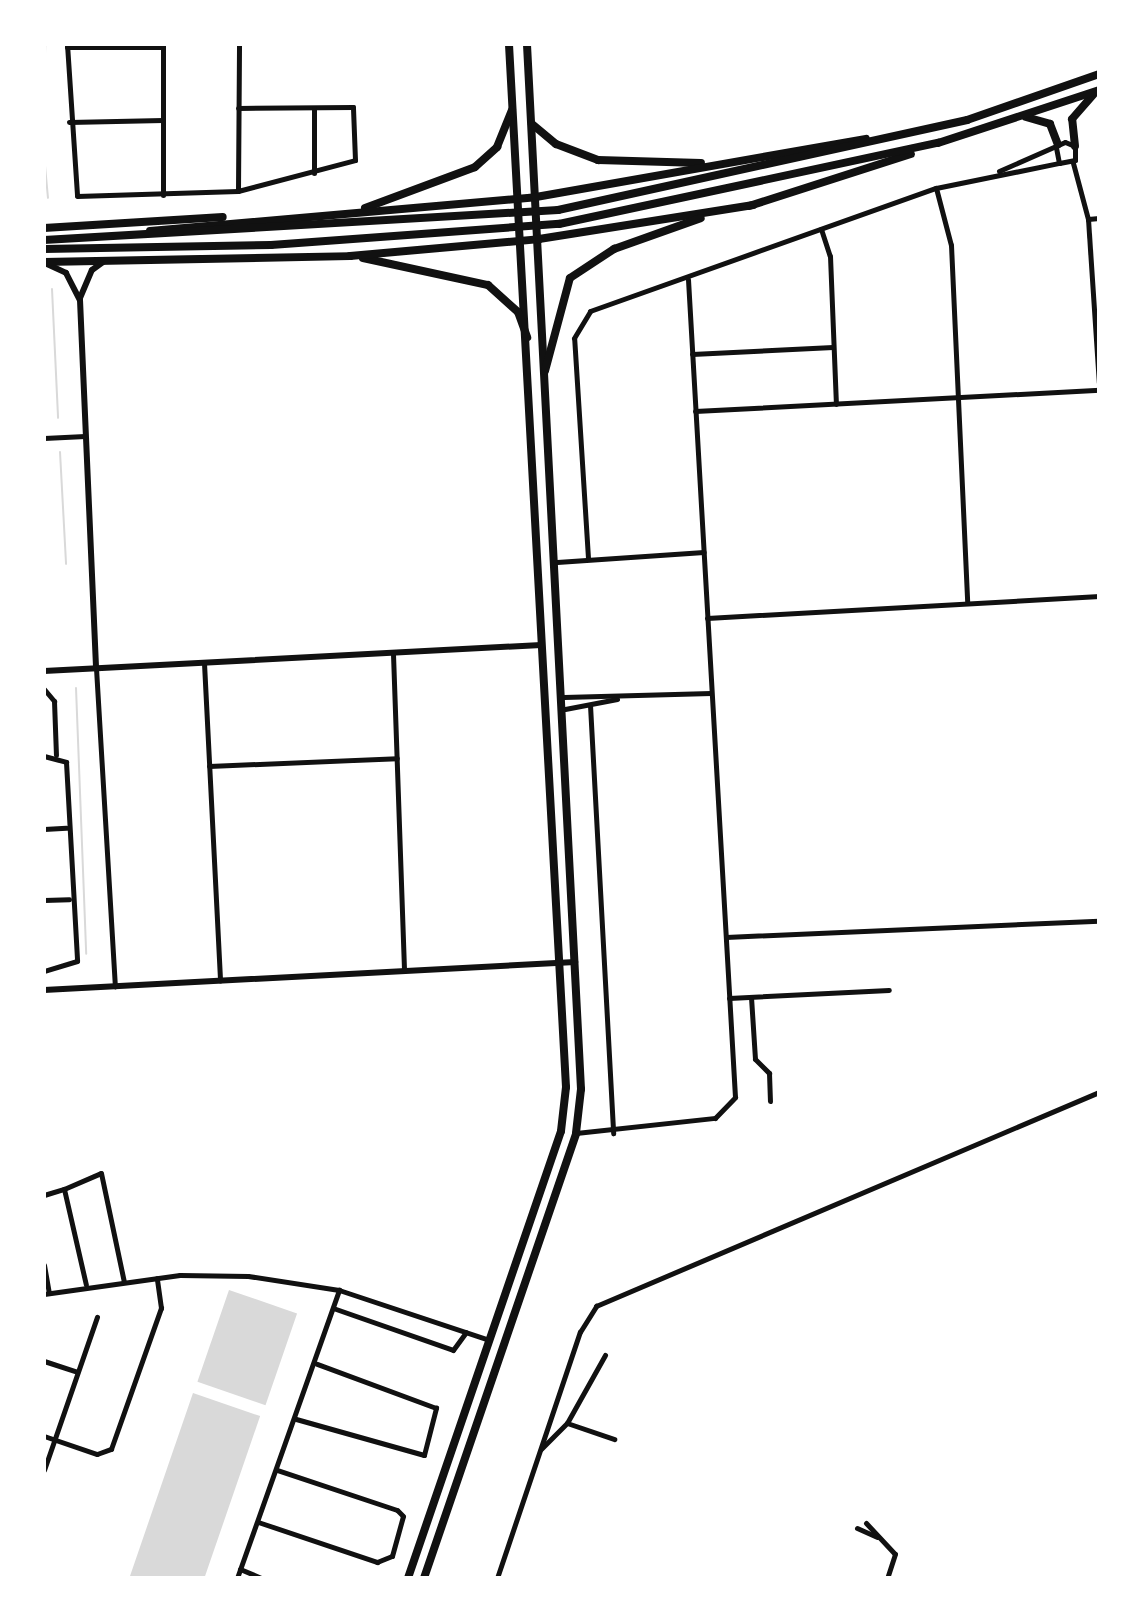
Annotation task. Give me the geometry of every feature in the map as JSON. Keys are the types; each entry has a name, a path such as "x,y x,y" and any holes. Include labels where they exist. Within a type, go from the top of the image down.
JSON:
{"main road":[{"path":"408,1578 561,1131 559,963 509,44"},
{"path":"424,1578 576,1133 575,962 565,709 527,44"},
{"path":"44,240 408,223 656,194 948,124 1099,74"},
{"path":"545,371 561,294 583,267 666,227 753,205 1098,90"},
{"path":"1075,146 1072,119 1098,90"},
{"path":"353,212 475,167 497,147 512,110"},
{"path":"1022,117 1050,124 1057,146"},
{"path":"532,124 556,144 598,160 647,167 736,161"},
{"path":"44,228 353,212 519,199 580,191 948,124"},
{"path":"44,249 409,237 654,208 938,143"},
{"path":"580,191 566,216 587,232"},
{"path":"472,203 484,224 475,245"},
{"path":"44,262 350,256 539,239 753,205"},
{"path":"98,238 277,216"},
{"path":"350,256 488,285 518,312 527,337"},
{"path":"551,835 568,833"}],"street":[{"path":"238,191 239,44"},
{"path":"163,195 163,45 67,45 69,122 77,196 163,195 238,191 355,160 357,113 314,108 238,108"},
{"path":"314,108 314,173"},
{"path":"69,122 163,120"},
{"path":"1057,146 1059,163"},
{"path":"998,172 1057,146 1075,146 1073,163 1088,219 1099,383"},
{"path":"588,558 576,331 590,311 632,291 688,279 936,188 998,172 1073,163"},
{"path":"936,188 951,245 967,603"},
{"path":"1088,219 1099,218"},
{"path":"821,229 830,256 836,404"},
{"path":"44,262 66,273 80,300"},
{"path":"103,262 92,270 80,300 96,668 115,987"},
{"path":"576,1133 674,1127 728,1110 735,1097 688,279"},
{"path":"692,354 833,347"},
{"path":"695,411 1099,390"},
{"path":"44,438 85,436"},
{"path":"557,562 704,552"},
{"path":"707,618 1099,596"},
{"path":"44,671 541,645"},
{"path":"393,654 404,971"},
{"path":"204,663 220,981"},
{"path":"44,689 54,701 56,755"},
{"path":"564,697 622,698 711,693"},
{"path":"565,709 622,698"},
{"path":"590,705 613,1133"},
{"path":"44,756 64,757 69,899 77,961 44,971"},
{"path":"209,766 397,758"},
{"path":"44,829 66,828"},
{"path":"44,900 69,899"},
{"path":"726,937 1099,921"},
{"path":"44,990 575,962"},
{"path":"729,998 889,990"},
{"path":"751,997 755,1059 769,1073 770,1101"},
{"path":"497,1578 584,1323 605,1300 1099,1092"},
{"path":"44,1195 101,1173 124,1282"},
{"path":"64,1189 86,1285"},
{"path":"44,1265 47,1293 86,1285 157,1278 248,1276 339,1290 489,1340"},
{"path":"44,1436 97,1454 111,1449 161,1308 157,1278"},
{"path":"237,1578 317,1364 339,1290"},
{"path":"333,1308 453,1350 466,1332"},
{"path":"44,1470 97,1317"},
{"path":"540,1450 567,1423 605,1355"},
{"path":"44,1361 77,1372"},
{"path":"296,1419 422,1459 436,1408 317,1364"},
{"path":"567,1423 614,1439"},
{"path":"258,1522 386,1561 403,1516 277,1470"},
{"path":"866,1523 895,1554 887,1578"},
{"path":"857,1528 878,1537"},
{"path":"240,1569 261,1578"}],"shaded area":[{"path":"229,1290 297,1313 265,1405 197,1382"},
{"path":"193,1393 260,1416 204,1578 130,1577"}],"waterway":[{"path":"44,82 45,44"},
{"path":"44,155 48,198"},
{"path":"52,289 58,418"},
{"path":"60,452 66,564"},
{"path":"76,688 86,954"}]}
